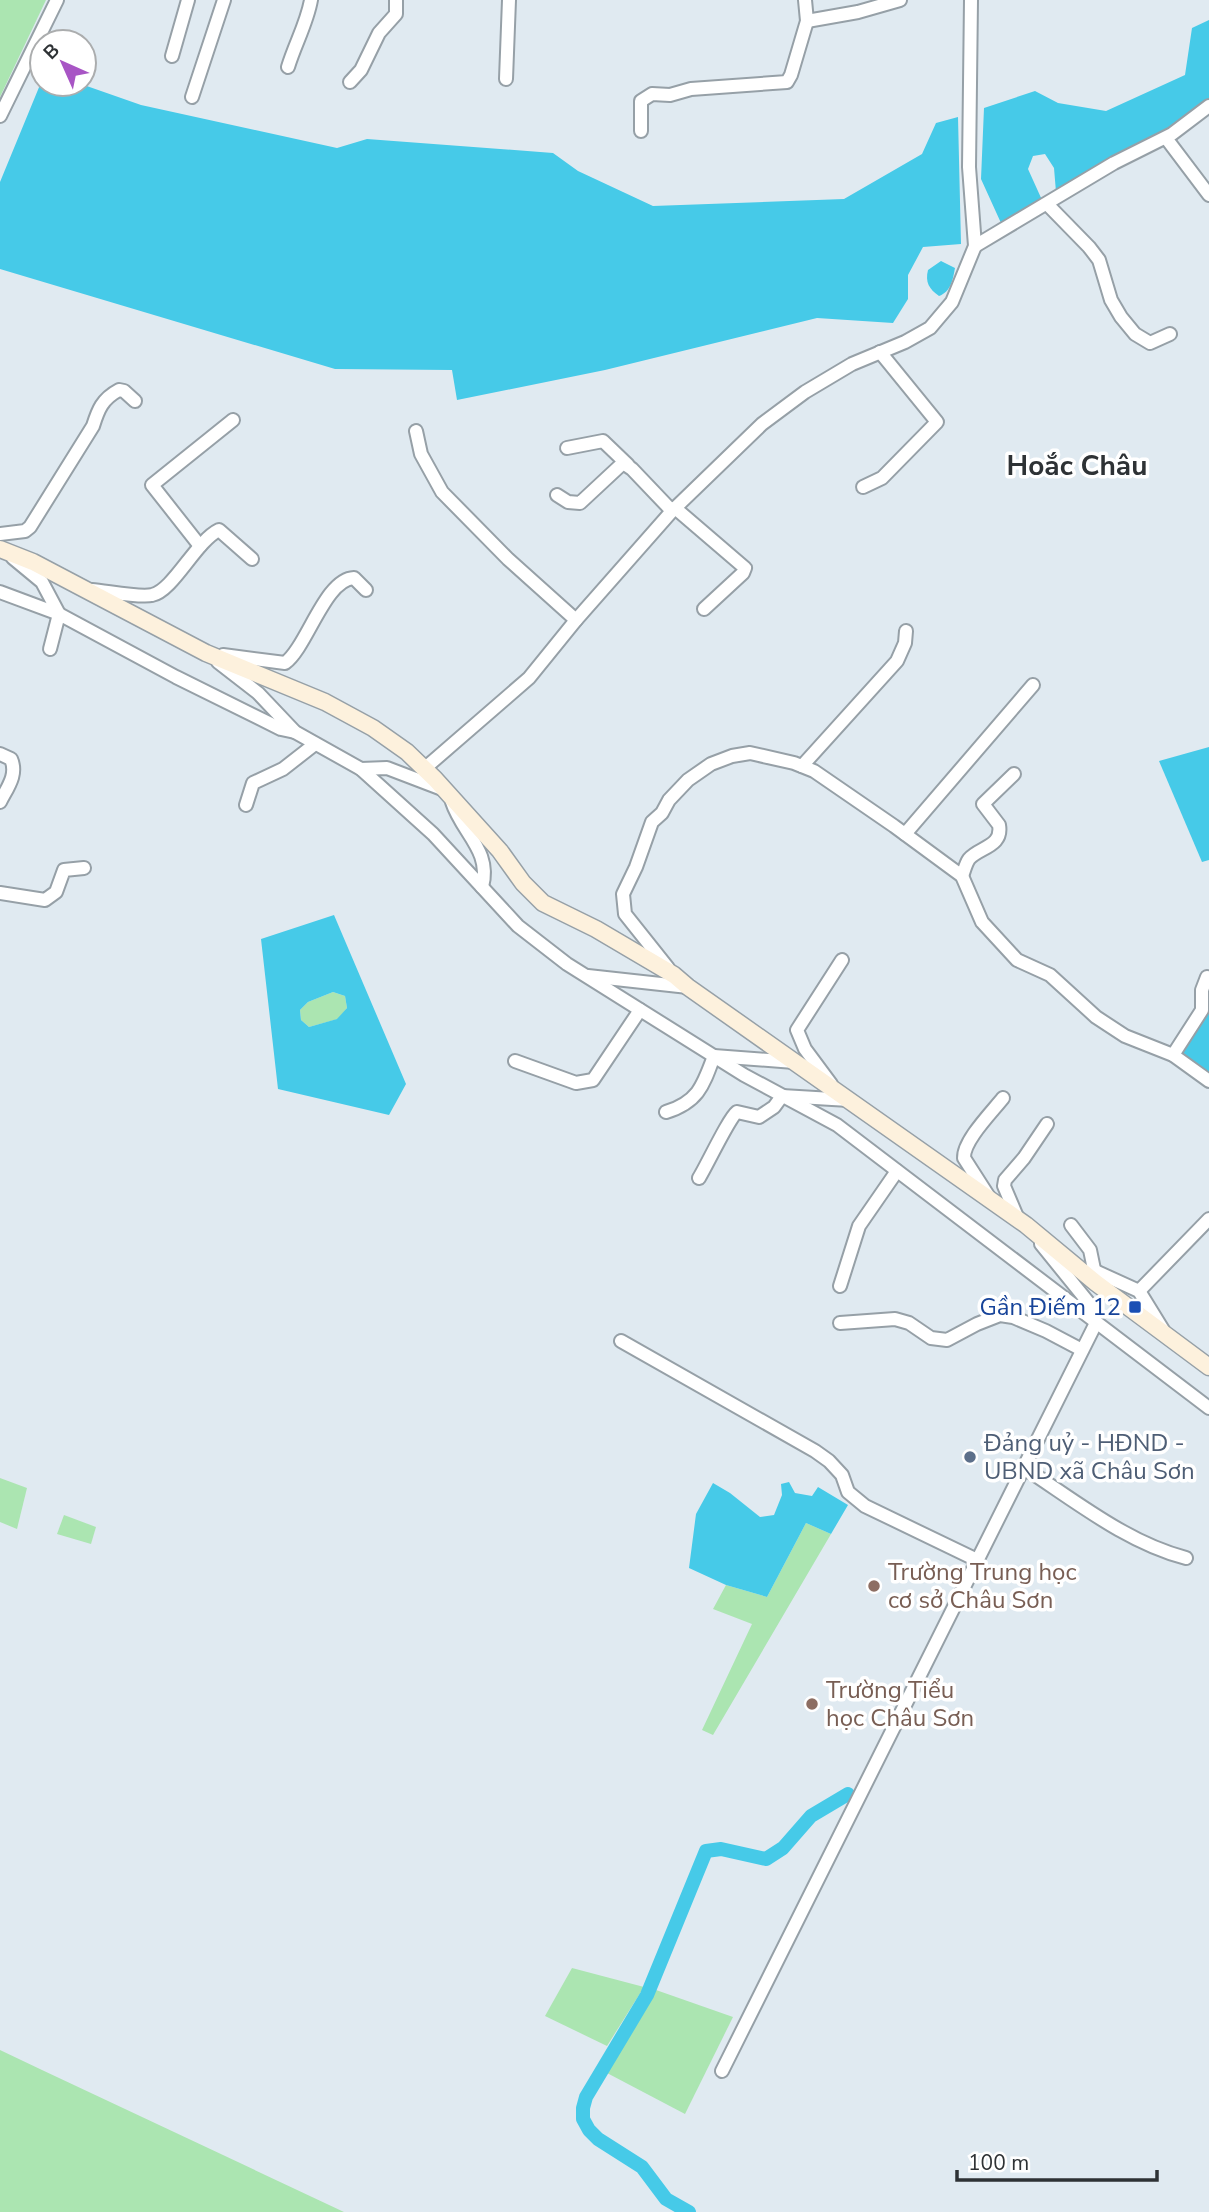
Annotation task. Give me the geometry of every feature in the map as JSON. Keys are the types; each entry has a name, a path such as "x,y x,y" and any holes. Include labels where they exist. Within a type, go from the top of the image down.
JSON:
{"main road":[{"path":"2,550 33,562 206,653 325,702 373,727 407,752 424,769 476,823 523,883 543,903 596,929 674,975 1022,1222 1209,1367"}],"street":[{"path":"0,116 57,0"},
{"path":"172,56 188,0"},
{"path":"192,97 224,0"},
{"path":"288,67 311,0"},
{"path":"350,82 361,70 379,33 396,14 396,0"},
{"path":"506,79 509,0"},
{"path":"641,131 641,102 652,94 670,95 691,89 787,82 807,21 804,0"},
{"path":"807,21 900,0"},
{"path":"424,769 529,678 576,620 674,510 762,424 805,392 852,364 905,342 930,328 952,302 975,246 969,167 971,0"},
{"path":"975,246 1114,163 1166,138 1209,106"},
{"path":"1166,138 1209,195"},
{"path":"1047,204 1094,253 1111,300 1135,334 1150,343 1170,334"},
{"path":"863,487 882,478 937,422 880,352"},
{"path":"0,534 25,531 30,527 93,426 100,404 118,390 124,391 135,401"},
{"path":"200,546 152,485 233,420"},
{"path":"416,431 421,454 442,492 508,559 576,620"},
{"path":"567,448 603,441 674,510 745,568 743,573 704,609"},
{"path":"557,495 568,502 580,503 617,467 623,463 628,466"},
{"path":"85,590 154,595 163,589 200,546 219,530 252,559"},
{"path":"2,550 42,582 59,614 50,649"},
{"path":"206,653 285,663 294,655 323,604 344,581 354,578 366,590"},
{"path":"0,592 59,614 176,677 281,729 295,732"},
{"path":"802,766 897,661 905,643 906,631"},
{"path":"206,653 258,693 295,732 361,769 433,834 518,926 566,964 714,1056 837,1125 1209,1408"},
{"path":"905,834 1033,685"},
{"path":"246,805 249,789 254,781 283,769 315,744"},
{"path":"0,754 11,759 14,770 12,780 0,802"},
{"path":"674,975 625,914 622,900 652,822 662,813 669,800 688,780 711,764 733,756 750,754 814,771 905,834 962,876 982,922 1017,960 1050,975 1096,1017 1125,1036 1173,1055 1209,1081"},
{"path":"361,769 387,768 447,794 480,850 485,869 482,887"},
{"path":"962,876 968,860 988,848 999,836 999,825 983,804 1014,774"},
{"path":"0,893 45,900 56,892 64,870 85,868"},
{"path":"842,960 797,1030 805,1049 843,1096"},
{"path":"584,975 688,987"},
{"path":"1173,1055 1202,1010 1202,990 1208,978"},
{"path":"515,1061 576,1083 593,1080 640,1010"},
{"path":"714,1056 795,1062"},
{"path":"666,1112 682,1107 698,1093 714,1056"},
{"path":"782,1096 843,1096"},
{"path":"699,1178 734,1113 740,1111 759,1116 774,1107 782,1096"},
{"path":"991,1200 964,1158 963,1152 1003,1098"},
{"path":"722,2071 1096,1323 1088,1302 1022,1222 1004,1186 1005,1180 1047,1124"},
{"path":"840,1286 859,1226 897,1171"},
{"path":"1139,1291 1209,1219"},
{"path":"1071,1225 1090,1250 1096,1277 1139,1291 1166,1336"},
{"path":"840,1323 895,1319 909,1323 931,1338 947,1340 1000,1315 1013,1317 1046,1331 1082,1350"},
{"path":"621,1341 815,1451 842,1475 848,1492 865,1506 977,1560"},
{"path":"1023,1467 1124,1532 1186,1558"}],"green space":[{"path":"0,0 46,0 33,28 28,28 28,38 0,97"},
{"path":"333,992 345,996 347,1008 338,1019 309,1027 301,1020 300,1010 308,1002"},
{"path":"0,1478 27,1488 17,1529 0,1522"},
{"path":"64,1515 96,1527 91,1544 57,1534"},
{"path":"806,1523 831,1534 713,1735 702,1730 752,1624 713,1609 726,1585 767,1597"},
{"path":"572,1968 644,1987 607,2046 545,2016"},
{"path":"656,1990 733,2017 685,2114 607,2073"},
{"path":"0,2050 42,2070 344,2212 0,2212"}],"water":[{"path":"1209,20 1209,99 1167,131 1056,192 1054,168 1045,154 1033,156 1028,169 1042,200 1001,223 981,179 984,108 1035,91 1058,103 1106,111 1185,75 1192,28"},
{"path":"98,90 141,105 337,148 367,139 553,153 578,171 653,206 844,199 922,154 936,123 958,117 961,244 923,247 908,275 908,299 893,323 817,318 605,370 457,400 452,370 335,369 0,269 0,182 35,98 98,98"},
{"path":"941,261 955,268 949,288 939,296 929,285 927,274 928,270"},
{"path":"1209,747 1209,860 1202,862 1159,761"},
{"path":"334,915 406,1084 389,1115 278,1089 261,939","holes":["333,992 345,996 347,1008 337,1019 309,1027 301,1020 300,1010 308,1002"]},
{"path":"1209,1012 1209,1082 1178,1060 1178,1049"},
{"path":"789,1482 795,1493 812,1496 818,1487 848,1505 831,1534 806,1523 767,1597 726,1585 689,1568 696,1514 713,1483 760,1517 774,1515 782,1495 781,1484"}],"waterway":[{"path":"689,2212 666,2199 642,2167 598,2139 589,2130 583,2119 586,2097 647,1995 706,1851 721,1849 766,1859 783,1848 811,1816 848,1794"}],"place":[{"name":"Gần Điếm 12","path":"1135,1307"},
{"name":"Đảng uỷ - HĐND - UBND xã Châu Sơn","path":"970,1457"},
{"name":"Trường Trung học cơ sở Châu Sơn","path":"874,1586"},
{"name":"Trường Tiểu học Châu Sơn","path":"812,1704"}],"district":[{"name":"Hoắc Châu","path":"1077,466"}]}
